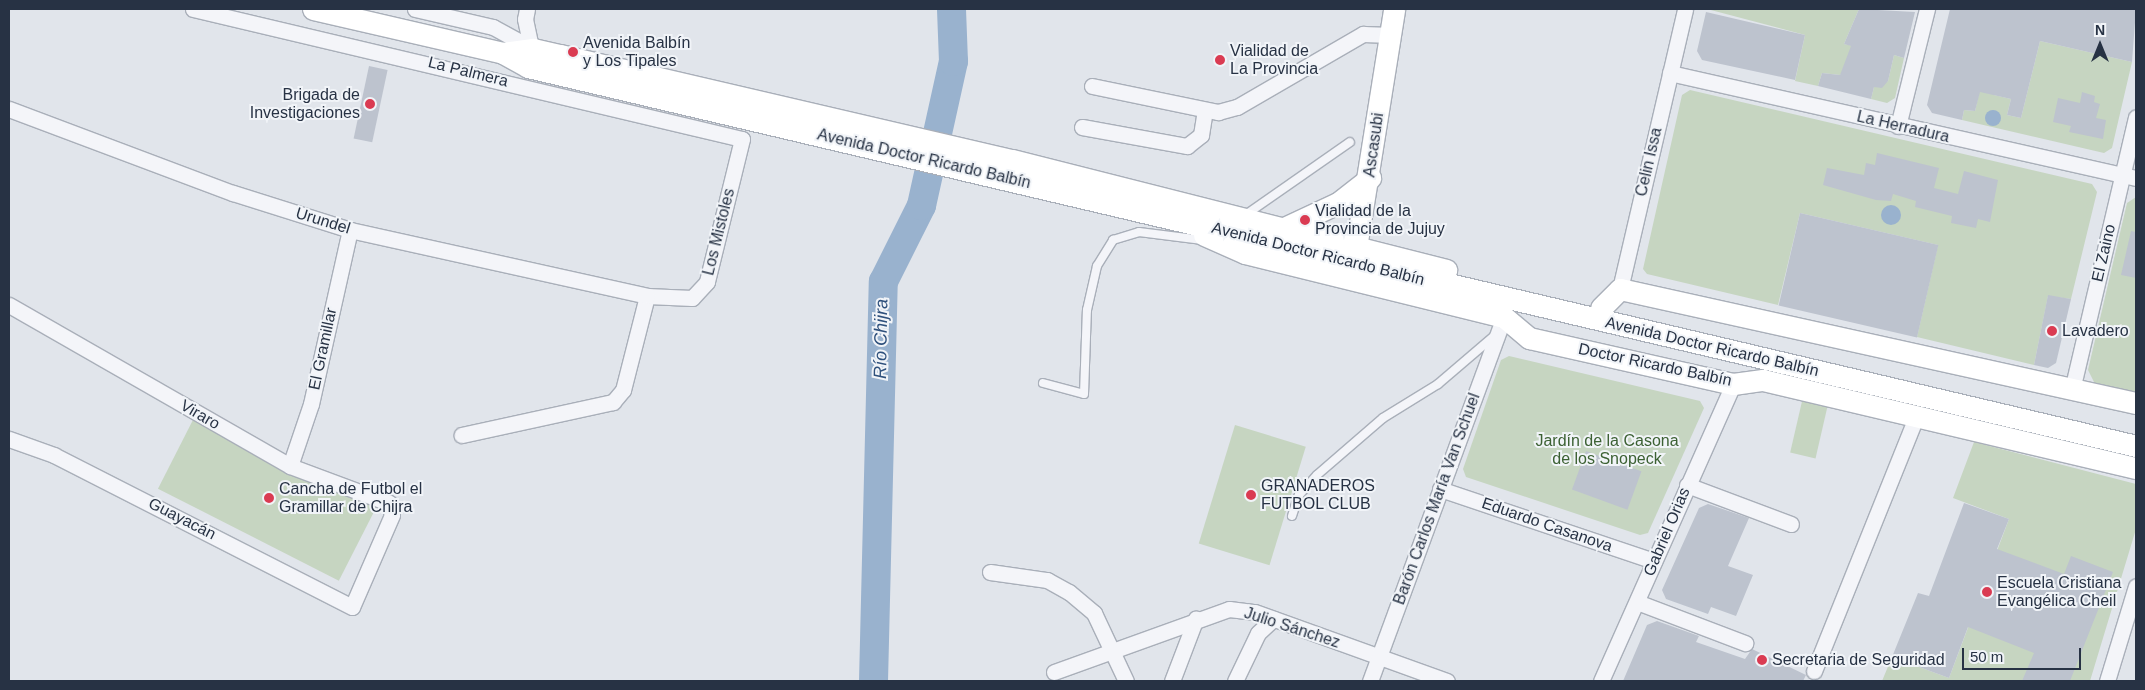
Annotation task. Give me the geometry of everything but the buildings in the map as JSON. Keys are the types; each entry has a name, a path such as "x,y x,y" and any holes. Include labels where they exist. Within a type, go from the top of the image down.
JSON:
{"main road":[{"name":"Avenida Doctor Ricardo Balbín","path":"313,9 1282,229 1353,264 1601,308 2136,431"},
{"name":"Ascasubi","path":"1353,264 1370,178 1394,9"},
{"name":"Avenida Doctor Ricardo Balbín","path":"1011,169 1188,222 1353,264 2136,446"},
{"path":"1282,229 1338,204 1370,178"},
{"name":"Doctor Ricardo Balbín","path":"1188,222 1218,242 1353,264 1502,324 1529,338 1734,384 1763,380 1916,418 2136,468"},
{"path":"1601,308 1620,289 2136,403"}],"street":[{"name":"La Palmera","path":"193,9 371,48 742,139"},
{"path":"415,9 493,27 530,58"},
{"path":"528,9 525,19 530,58"},
{"name":"Celin Issa","path":"1620,289 1684,9"},
{"path":"1898,126 1927,9"},
{"path":"371,48 376,24"},
{"path":"1092,86 1205,110 1237,107 1363,34 1390,35"},
{"name":"La Herradura","path":"1670,74 2130,176"},
{"name":"Urundel","path":"9,109 233,193 350,230 647,296"},
{"path":"1082,127 1188,146 1201,135 1205,110"},
{"name":"El Zaino","path":"2072,390 2130,176 2136,117"},
{"name":"Los Mistoles","path":"647,296 692,298 707,282 742,139"},
{"name":"El Gramillar","path":"290,466 311,404 350,230"},
{"path":"462,435 613,402 623,390 647,296"},
{"name":"Viraro","path":"9,305 290,466 389,503 392,515"},
{"name":"Barón Carlos María Van Schuel","path":"1370,681 1502,324"},
{"name":"Gabriel Orias","path":"1601,681 1687,485 1734,384"},
{"path":"1814,671 1916,418"},
{"name":"Guayacán","path":"9,439 54,455 352,607 392,515"},
{"path":"1687,485 1791,524"},
{"name":"Eduardo Casanova","path":"1440,489 1654,561"},
{"path":"990,572 1047,580 1069,592 1094,613 1126,681"},
{"path":"2107,681 2136,586"},
{"path":"1637,602 1745,643"},
{"name":"Julio Sánchez","path":"1054,672 1112,648 1160,636 1196,618 1228,609 1273,619 1447,681"},
{"path":"1172,681 1196,618"},
{"path":"1235,681 1258,633 1273,619"}],"lane":[{"path":"1238,220 1350,142"},
{"path":"1042,383 1084,394 1087,310 1097,266 1113,240 1139,232 1218,242"},
{"path":"1292,516 1300,495 1318,475 1383,418 1438,384 1502,324"}],"green space":[{"path":"1707,9 1859,9 1844,44 1863,48 1840,75 1822,73 1818,86 1795,81 1805,35"},
{"path":"2040,41 2132,62 2112,148 2104,153 1962,120 1964,110 1975,111 1983,76 1994,95 2011,99 2007,115 2021,118"},
{"path":"1894,55 1904,58 1895,98 1887,103 1871,99 1874,87 1888,81"},
{"path":"1690,90 2092,184 2097,192 2071,299 2048,296 2034,365 1917,337 1938,245 1800,213 1778,305 1647,274 1643,269 1682,95"},
{"path":"2136,197 2136,394 2095,384 2088,370 2127,203"},
{"name":"Jardín de la Casona de los Snopeck","path":"1509,356 1700,401 1704,408 1648,533 1640,535 1466,477 1463,469 1501,360"},
{"path":"1803,397 1828,403 1816,458 1790,453"},
{"name":"Cancha de Futbol el Gramillar de Chijra","path":"197,412 378,504 339,581 158,489"},
{"name":"GRANADEROS FUTBOL CLUB","path":"1235,425 1306,447 1270,565 1199,544"},
{"path":"1974,442 2136,484 2136,529 2090,681 1882,681 1892,657 1949,678 2009,519 1953,498"}],"water":[{"path":"1993,110 1999,112 2001,118 1999,124 1993,126 1987,124 1985,118 1987,112"},
{"path":"1891,205 1898,208 1901,215 1898,222 1891,225 1884,222 1881,215 1884,208"}],"waterway":[{"name":"Río Chijra","path":"873,681 883,281 921,205 953,61 951,9"}],"place":[{"name":"Avenida Balbín y Los Tipales","path":"573,52"},
{"name":"Vialidad de La Provincia","path":"1220,60"},
{"name":"Brigada de Investigaciones","path":"370,104"},
{"name":"Vialidad de la Provincia de Jujuy","path":"1305,220"},
{"name":"Lavadero","path":"2052,331"},
{"name":"GRANADEROS FUTBOL CLUB","path":"1251,495"},
{"name":"Cancha de Futbol el Gramillar de Chijra","path":"269,498"},
{"name":"Escuela Cristiana Evangélica Cheil","path":"1987,592"},
{"name":"Secretaria de Seguridad","path":"1762,660"}]}
